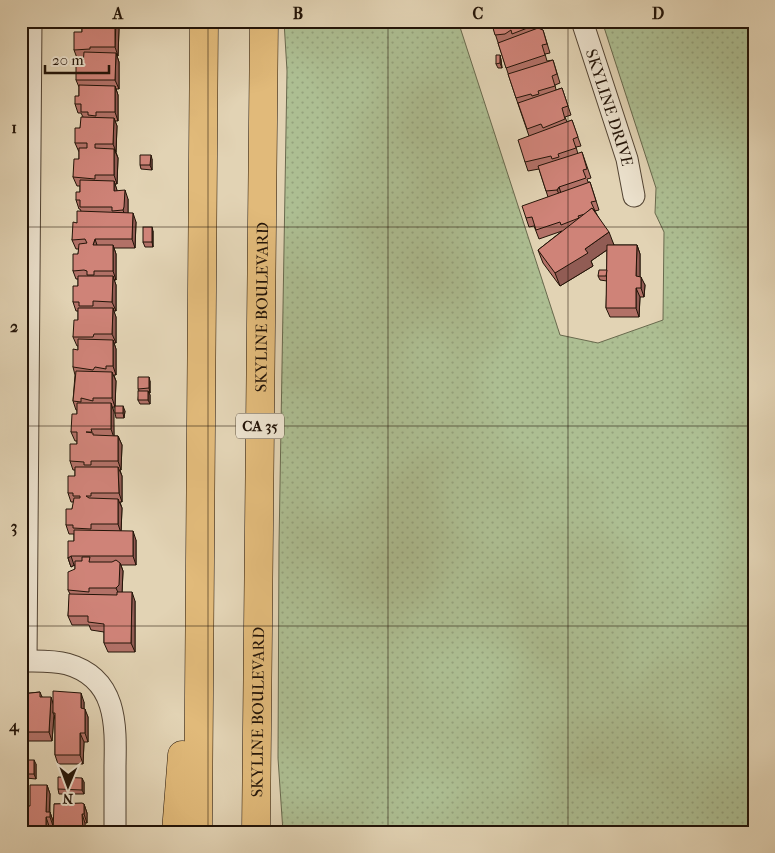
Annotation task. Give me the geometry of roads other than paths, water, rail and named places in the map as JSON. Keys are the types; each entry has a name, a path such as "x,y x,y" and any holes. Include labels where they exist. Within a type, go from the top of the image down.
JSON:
{"main road":[{"path":"198,832 204,21"},
{"name":"SKYLINE BOULEVARD","path":"256,832 264,21"},
{"path":"176,832 182,759 199,630"}],"street":[{"path":"31,21 23,661 67,664 85,672 101,685 110,700 116,732 115,832"},
{"name":"SKYLINE DRIVE","path":"582,21 627,159 634,196"}]}
